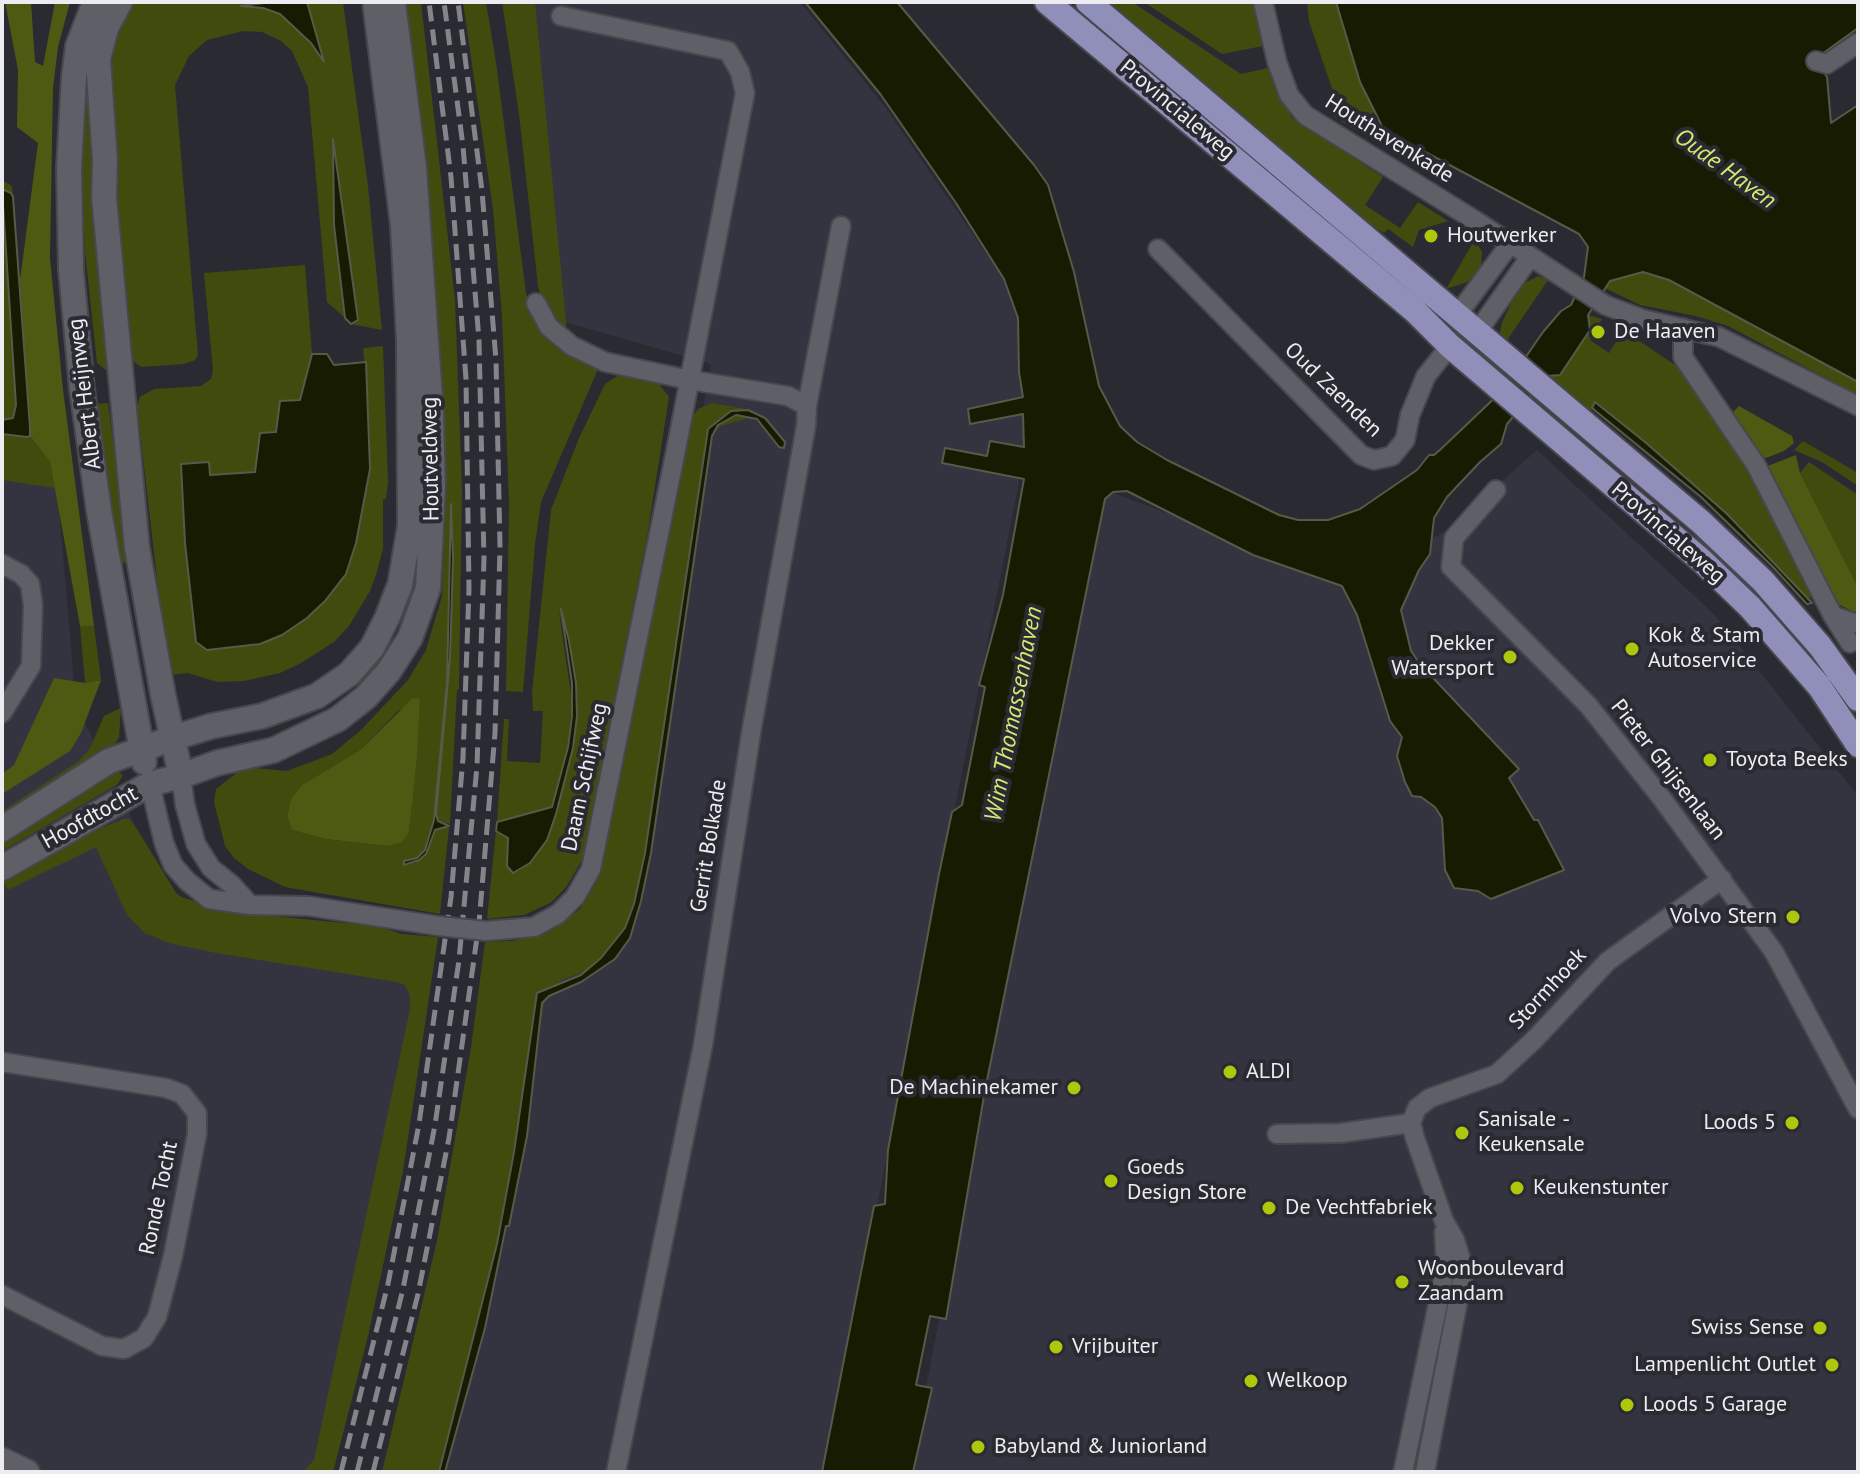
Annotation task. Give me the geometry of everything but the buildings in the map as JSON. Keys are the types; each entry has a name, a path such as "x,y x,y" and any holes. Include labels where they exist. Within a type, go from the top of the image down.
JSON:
{"main road":[{"name":"Albert Heijnweg","path":"95,2 78,46 74,77 69,180 71,270 82,389 99,511 141,749 150,784"},
{"name":"Albert Heijnweg","path":"120,2 106,28 98,59 104,197 137,548 181,776"},
{"name":"Houtveldweg","path":"173,738 262,716 317,696 349,674 372,648 400,585 410,526 409,340 403,225 375,2"},
{"name":"Houtveldweg","path":"181,776 217,763 274,750 338,719 366,697 389,671 410,638 428,588 433,485 431,398 414,167 393,2"},
{"name":"Provincialeweg","path":"1047,2 1415,311 1450,346 1701,560 1750,607 1819,686 1858,745"},
{"name":"Provincialeweg","path":"1088,2 1701,522 1763,581 1820,646 1858,699"},
{"path":"1450,346 1458,314"},
{"path":"1450,346 1478,331"},
{"name":"Hoofdtocht","path":"2,829 109,761 173,738"},
{"name":"Hoofdtocht","path":"2,868 150,784 181,776"},
{"path":"2,1460 27,1472"}],"street":[{"name":"Houthavenkade","path":"1263,2 1277,62 1289,95 1305,115 1605,305 1642,319 1733,343 1858,406"},
{"name":"Daam Schijfweg","path":"150,784 173,865 209,899 250,905 308,906 486,931 534,927 558,914 575,897 591,869 745,93 740,72 728,51 561,16"},
{"path":"1816,61 1827,64 1858,43"},
{"name":"Gerrit Bolkade","path":"616,1472 703,1045 752,727 841,226"},
{"path":"1458,314 1510,244"},
{"name":"Oud Zaenden","path":"1158,249 1361,455 1374,460 1392,456 1405,440 1410,415 1426,376 1450,346"},
{"path":"1478,331 1530,257"},
{"path":"536,303 549,327 572,346 605,362 788,396 807,406"},
{"path":"1683,328 1683,357 1756,465 1833,616 1850,643"},
{"name":"Pieter Ghijsenlaan","path":"1496,490 1454,538 1451,567 1588,705 1722,879 1774,952 1858,1109"},
{"path":"2,564 21,574 30,584 33,605 31,666 2,713"},
{"path":"1833,616 1858,624"},
{"path":"181,776 196,844 211,868 250,905"},
{"name":"Stormhoek","path":"1411,1123 1422,1102 1488,1079 1505,1068 1608,961 1722,879"},
{"name":"Ronde Tocht","path":"2,1062 166,1088 182,1094 197,1113 197,1134 173,1256 157,1317 144,1338 124,1349 102,1346 2,1295"},
{"path":"1277,1134 1341,1133 1411,1123 1444,1221 1463,1262 1463,1281 1425,1472"},
{"path":"1403,1472 1446,1265 1444,1221"}],"shaded area":[{"path":"533,2 800,2 885,107 1014,294 1032,415 825,1472 382,1472 437,1241 471,1048 485,942 514,941 566,920 597,900 623,859 711,364 559,320"},
{"path":"1537,450 1715,615 1858,796 1858,1472 910,1472 1097,487 1345,579 1443,533"},
{"path":"2,468 56,475 76,705 137,829 176,893 229,912 376,926 402,934 438,937 403,1171 368,1336 333,1472 2,1472"}],"green space":[{"path":"5,2 31,2 35,62 43,66 55,2 70,2 58,47 53,88 50,258 63,390 94,626 80,626 50,462 30,436 20,280 38,143 17,127 18,70"},
{"path":"132,2 272,2 247,6 280,14 324,60 307,2 343,2 368,186 382,330 351,324 358,320 334,148 334,225 345,318 327,302 308,87 292,51 281,41 262,32 243,31 207,40 189,56 175,85 198,355 195,360 184,364 141,367 133,361 128,348 106,58 116,27"},
{"path":"402,2 421,2 455,300 462,489 459,689 450,824 439,821 436,814 450,658 452,504 447,683 434,820 425,850 417,858 404,862 405,865 415,863 426,854 436,828 449,828 440,914 285,887 248,869 225,846 214,802 216,789 244,767 287,771 332,754 361,730 408,680 426,650 442,596 444,539 438,366","holes":["420,699 409,832 387,846 325,839 292,830 287,816 291,799 302,785 360,750 398,711"]},
{"path":"463,2 486,2 526,293 533,309 598,369 541,502 523,692 506,691 509,503 502,316 493,209"},
{"path":"502,2 535,2 567,332 543,306 538,286 519,114"},
{"path":"1105,2 1132,2 1241,74 1272,67 1292,118 1383,177 1365,205 1400,228 1418,202 1448,221 1419,230 1413,247 1388,229 1384,233 1349,211"},
{"path":"1144,2 1255,2 1263,46 1222,54"},
{"path":"1307,2 1336,2 1360,82 1375,111 1355,130 1331,115 1339,109 1309,21"},
{"path":"88,74 111,366 106,370 97,363 85,252 82,173 83,114"},
{"path":"2,180 12,186 30,436 50,462 55,488 2,480"},
{"path":"1475,239 1482,252 1481,269 1467,282 1446,289"},
{"path":"305,265 312,354 300,401 276,432 255,472 209,475 209,463 181,465 185,543 207,650 260,644 346,574 356,543 370,469 363,348 383,346 388,482 386,499 383,499 383,549 376,575 349,626 334,642 301,663 280,673 244,681 217,682 188,673 168,675 137,405 140,397 154,389 201,386 211,379 213,371 204,273"},
{"path":"1643,272 1669,280 1858,382 1858,395 1728,326 1640,305 1605,288 1610,281"},
{"path":"1538,276 1548,280 1506,342 1500,332 1512,301 1523,284"},
{"path":"1588,315 1602,319 1590,340 1609,353 1623,330 1681,369 1770,507 1813,596 1808,599 1727,514 1645,442 1595,403 1590,412 1547,376 1560,375 1590,330"},
{"path":"629,375 659,384 669,397 648,531 583,858 567,886 552,902 524,915 487,919 496,831 508,838 510,871 519,871 536,857 570,761 575,732 576,683 559,611 572,702 566,760 554,803 550,808 497,822 504,719 509,719 507,761 540,763 543,711 533,711 532,692 551,510 579,438 605,384 617,376"},
{"path":"108,403 130,560 121,564 94,404"},
{"path":"712,403 746,409 745,419 721,426 708,440 652,839 634,916 603,965 564,979 551,988 545,997 509,1218 438,1472 382,1472 437,1241 471,1048 485,942 514,941 566,920 580,909 596,883 690,420 698,409"},
{"path":"1739,406 1792,436 1794,443 1766,458 1758,456 1732,413"},
{"path":"1803,441 1858,473 1858,486 1822,462 1794,450"},
{"path":"1796,455 1800,473 1858,587 1858,614 1836,603 1765,467"},
{"path":"1809,462 1858,495 1858,587 1800,473"},
{"path":"80,626 94,626 101,680 85,683"},
{"path":"54,678 85,683 101,680 81,733 70,751 2,794 2,774 14,765"},
{"path":"413,698 420,699 417,756 409,832 402,842 387,846 325,839 292,830 287,816 291,799 302,785 360,750"},
{"path":"121,708 119,738 113,747 2,822 2,811 79,761 89,750 104,716"},
{"path":"117,771 123,775 118,784 2,851 2,837 106,774"},
{"path":"129,819 137,829 181,897 229,912 376,926 402,934 438,937 403,1171 368,1336 333,1472 303,1472 314,1460 410,1009 410,996 405,985 397,982 216,953 169,943 145,933 127,915 96,847 8,890 2,881 62,844"}],"water":[{"path":"307,2 324,62 311,43 280,14 263,8 241,6"},
{"path":"805,2 897,2 1034,165 1048,185 1074,272 1099,386 1120,426 1137,442 1167,460 1279,515 1298,520 1328,520 1360,509 1417,470 1429,455 1441,449 1503,390 1543,332 1561,311 1571,305 1584,277 1588,247 1579,234 1384,130 1360,82 1336,2 1858,2 1858,28 1815,59 1827,77 1831,123 1858,105 1858,382 1669,280 1643,272 1610,281 1588,315 1590,330 1560,375 1547,376 1507,424 1501,444 1447,497 1434,518 1430,554 1419,570 1401,610 1411,651 1419,663 1519,769 1509,778 1534,820 1538,820 1564,870 1491,899 1478,891 1454,888 1445,870 1442,818 1435,807 1421,797 1412,796 1405,782 1397,756 1402,737 1390,721 1357,615 1342,586 1253,555 1127,491 1113,492 1105,499 985,1090 946,1319 930,1316 916,1385 932,1388 913,1472 822,1472 874,1206 885,1204 888,1150 939,874 952,812 962,805 985,687 979,685 1003,595 1024,479 942,463 945,448 987,456 990,441 1024,447 1023,414 970,424 968,409 1023,397 1019,372 1018,318 1004,279 956,203 881,95"},
{"path":"333,139 358,320 351,324 345,318 334,225"},
{"path":"2,189 13,197 30,428 30,436 27,437 2,434 2,420 13,418 16,405"},
{"path":"312,354 327,354 334,365 366,362 370,469 356,543 346,574 325,601 282,635 260,644 207,650 196,642 185,543 181,464 209,462 210,475 255,472 260,433 276,432 280,401 300,400"},
{"path":"1595,402 1727,514 1812,603 1807,604 1701,497 1592,408"},
{"path":"748,410 765,418 785,442 784,448 779,447 757,419 736,415 718,425 712,436 651,853 641,901 630,938 615,959 542,1003 527,1136 509,1226 506,1226 485,1328 445,1472 439,1472 497,1244 537,993 581,975 601,958 625,928 634,904 645,853 708,429 731,411"},
{"path":"451,504 450,658 436,814 438,821 449,826 435,830 426,854 404,865 404,861 417,858 425,850 434,820 447,683"},
{"path":"561,609 576,683 577,716 573,748 547,840 530,863 513,873 507,866 508,838 496,831 497,822 552,807 568,747 572,683"}],"railway":[{"path":"341,1472 388,1284 419,1124 451,897 463,758 469,589 466,379 451,177 429,2"},
{"path":"357,1472 403,1289 435,1125 459,960 477,766 484,559 479,340 463,146 444,2"},
{"path":"373,1472 418,1294 449,1138 479,923 495,733 500,547 496,360 482,191 458,2"}],"place":[{"name":"Houtwerker","path":"1431,236"},
{"name":"De Haaven","path":"1598,332"},
{"name":"Kok & Stam Autoservice","path":"1632,649"},
{"name":"Dekker Watersport","path":"1510,657"},
{"name":"Toyota Beeks","path":"1710,760"},
{"name":"Volvo Stern","path":"1793,917"},
{"name":"ALDI","path":"1230,1072"},
{"name":"De Machinekamer","path":"1074,1088"},
{"name":"Loods 5","path":"1792,1123"},
{"name":"Sanisale - Keukensale","path":"1462,1133"},
{"name":"Goeds Design Store","path":"1111,1181"},
{"name":"Keukenstunter","path":"1517,1188"},
{"name":"De Vechtfabriek","path":"1269,1208"},
{"name":"Woonboulevard Zaandam","path":"1402,1282"},
{"name":"Swiss Sense","path":"1820,1328"},
{"name":"Vrijbuiter","path":"1056,1347"},
{"name":"Lampenlicht Outlet","path":"1832,1365"},
{"name":"Welkoop","path":"1251,1381"},
{"name":"Loods 5 Garage","path":"1627,1405"},
{"name":"Babyland & Juniorland","path":"978,1447"}],"water label":[{"name":"Oude Haven","path":"1725,169"},
{"name":"Wim Thomassenhaven","path":"1014,714"}]}
